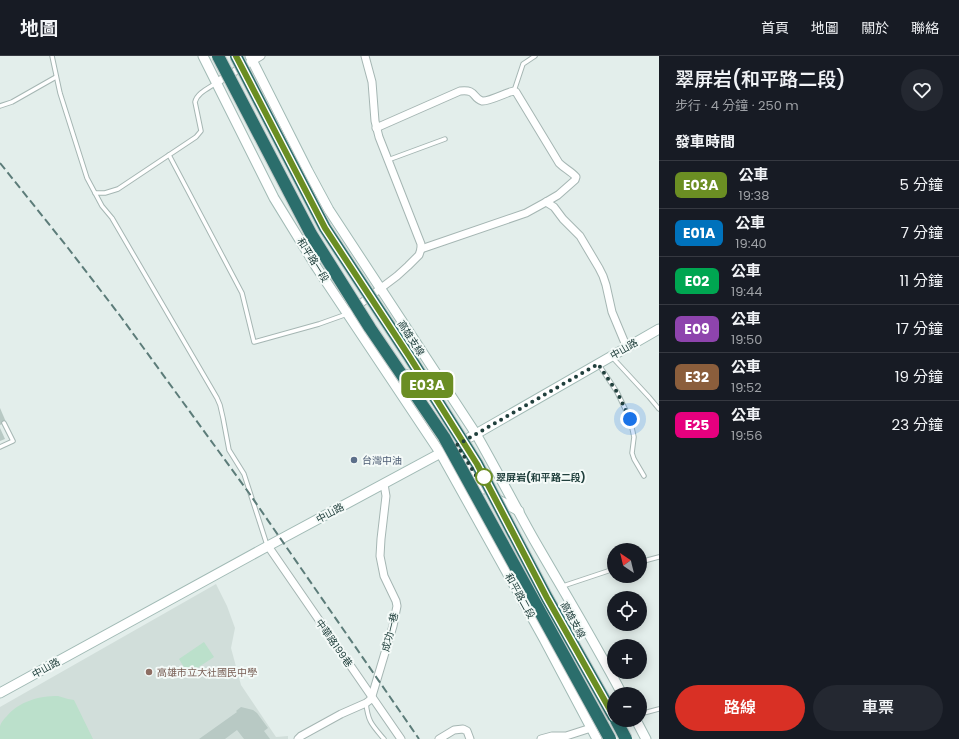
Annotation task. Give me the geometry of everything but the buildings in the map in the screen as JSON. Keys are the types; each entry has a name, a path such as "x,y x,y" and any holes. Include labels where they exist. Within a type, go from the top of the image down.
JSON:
{"highway":[{"path":"218,56 311,234 370,328 444,437 610,739"},
{"name":"高雄支線","path":"236,56 325,228 409,356 477,464 607,710"},
{"name":"高雄支線","path":"617,727 626,739"}],"street":[{"name":"和平路一段","path":"203,56 274,198 317,268 441,454"},
{"path":"217,82 251,59 261,56"},
{"path":"348,313 397,276 419,255 421,249 421,244 376,128 372,82 365,56"},
{"path":"251,59 329,210 476,434 618,687"},
{"path":"376,128 460,91 472,91 482,101 514,91 559,163 576,177 575,180 558,195 526,213 421,249"},
{"path":"546,202 554,207 563,219 580,236 599,268 606,285 612,312 627,348"},
{"name":"中山路","path":"0,693 268,546 441,454 659,329"},
{"path":"382,366 412,377 487,494 519,511"},
{"name":"和平路二段","path":"441,454 598,739"},
{"name":"成功一巷","path":"298,739 341,714 366,703 372,697 393,626 397,606 384,576 380,556 386,496 384,484"},
{"name":"中華路199巷","path":"268,546 401,739"},
{"path":"640,727 646,739"},
{"path":"541,739 552,736 566,736 591,728"},
{"path":"439,739 454,730 463,729 467,731 470,739"}],"lane":[{"path":"52,56 62,101 87,178 102,206 112,218 217,398 220,405 229,450 244,474 268,546"},
{"path":"514,91 523,64 535,56"},
{"path":"0,106 12,102 56,77"},
{"path":"95,193 105,193 118,189 196,137 201,131 195,102 196,99 217,82"},
{"path":"388,160 445,139"},
{"path":"169,155 242,293 254,342 319,324 348,313"},
{"path":"611,356 659,409"},
{"path":"598,364 617,392 630,419 634,437 632,453 644,476"},
{"path":"0,447 13,442 4,423"},
{"path":"647,560 659,557"},
{"path":"562,586 607,571"},
{"path":"366,703 369,720 384,739"},
{"path":"647,712 659,709"},
{"path":"591,728 607,723"}],"shaded area":[{"name":"高雄市立大社國民中學","path":"216,584 227,606 235,628 231,648 241,685 276,737 288,736 288,739 0,739 0,707"}],"green space":[{"path":"204,642 214,657 188,674 179,659"},
{"path":"58,696 74,700 93,739 0,739 1,723 12,711 30,700"}],"railway":[{"path":"0,163 121,317 249,493 419,739"}],"bus line":[{"name":"E03A","path":"236,56 325,228 409,356 477,464 547,598 607,705"}],"place":[{"name":"台灣中油","path":"354,460"},
{"name":"翠屏岩(和平路二段)","path":"484,477"},
{"name":"高雄市立大社國民中學","path":"149,672"}],"route":[{"path":"484,477 480,482 457,445 598,364 617,392 630,419"}]}
